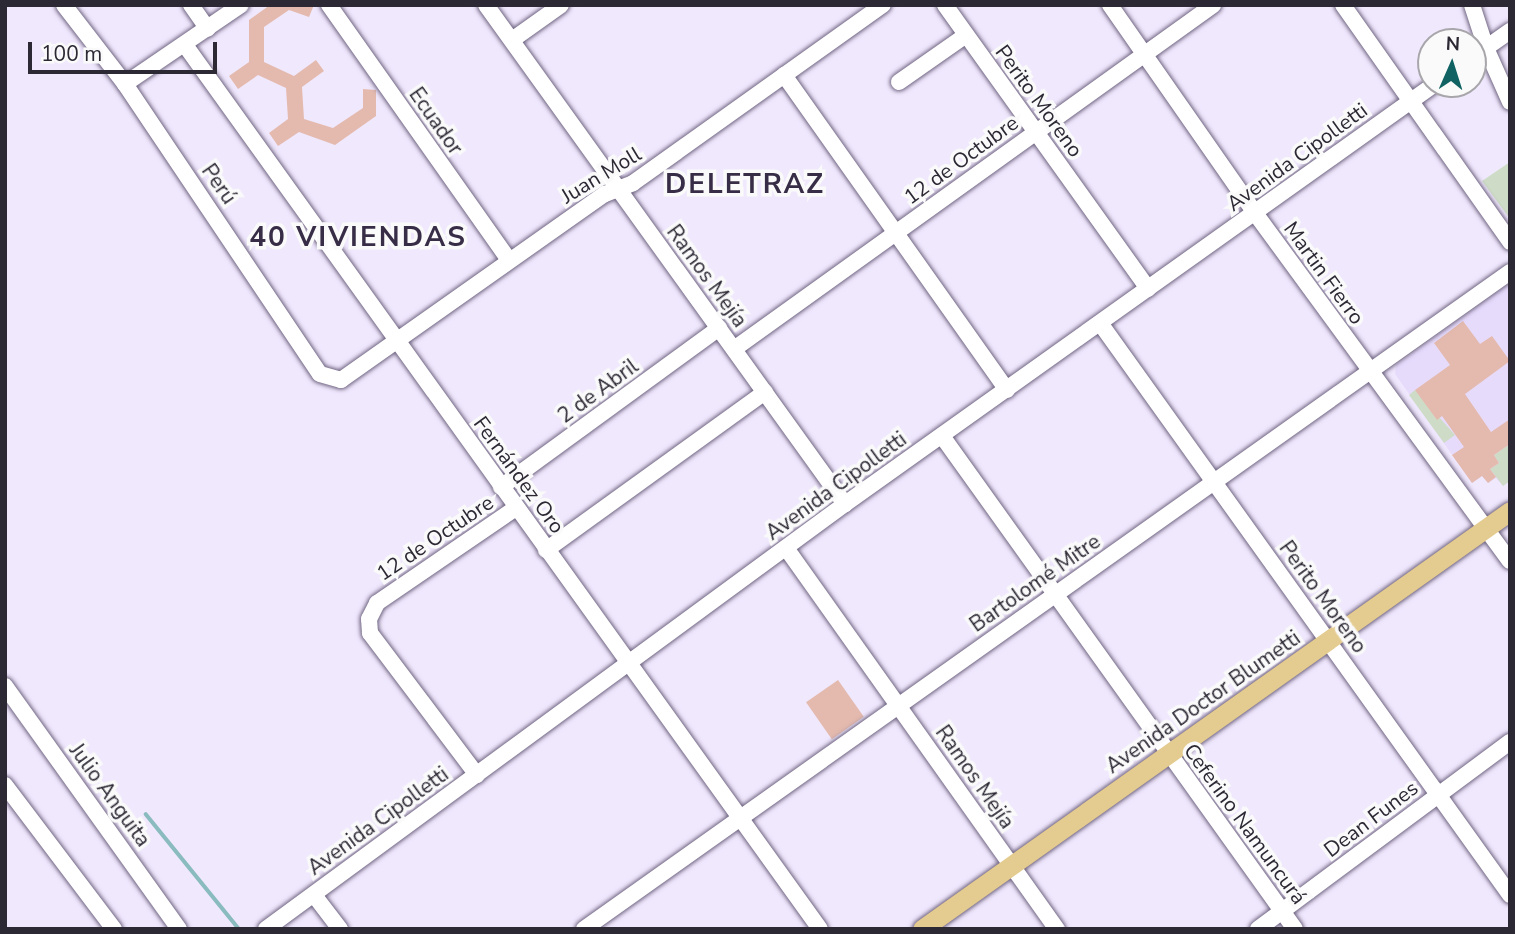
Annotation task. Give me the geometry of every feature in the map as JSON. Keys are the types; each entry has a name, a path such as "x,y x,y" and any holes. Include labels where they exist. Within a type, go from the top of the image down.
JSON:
{"main road":[{"name":"Avenida Doctor Blumetti","path":"922,929 1510,511"}],"street":[{"name":"Perú","path":"64,5 125,84 320,374 341,380"},
{"path":"191,5 208,29"},
{"path":"125,84 241,5"},
{"name":"Ecuador","path":"330,5 509,260"},
{"name":"Ramos Mejía","path":"486,5 845,503"},
{"path":"512,40 561,5"},
{"name":"Juan Moll","path":"341,380 605,194 633,183 883,5"},
{"name":"Perito Moreno","path":"945,5 1148,289"},
{"name":"Martin Fierro","path":"1110,5 1255,213 1510,561"},
{"name":"12 de Octubre","path":"734,349 1213,5"},
{"path":"1343,5 1510,242"},
{"path":"1472,5 1475,28"},
{"path":"1487,47 1510,31"},
{"path":"899,82 965,34"},
{"name":"Fernández Oro","path":"185,45 820,929"},
{"path":"1487,66 1510,102"},
{"path":"784,75 1007,390"},
{"name":"Avenida Cipolletti","path":"266,929 845,503 1417,98"},
{"name":"Bartolomé Mitre","path":"584,929 1510,272"},
{"name":"Perito Moreno","path":"1100,323 1510,895"},
{"name":"2 de Abril","path":"501,487 719,328"},
{"path":"546,550 765,392"},
{"name":"Ceferino Namuncurá","path":"942,436 1295,929"},
{"name":"12 de Octubre","path":"477,775 370,633 369,619 377,603 516,508"},
{"name":"Ramos Mejía","path":"786,548 1057,929"},
{"name":"Julio Anguita","path":"5,686 180,929"},
{"name":"Dean Funes","path":"1258,929 1510,742"},
{"path":"5,785 114,929"},
{"path":"314,895 340,929"}],"shaded area":[{"path":"1510,283 1510,481 1503,486 1496,478 1488,483 1482,476 1472,483 1395,374 1396,365"}],"green space":[{"path":"1510,162 1510,219 1482,181"},
{"path":"1415,390 1455,435 1444,443 1409,395"},
{"path":"1510,444 1510,481 1503,486 1490,469 1499,463 1494,455"}],"building":[{"path":"270,5 314,5 309,17 289,10 264,27 264,62 294,76 316,60 324,71 302,87 304,119 333,128 363,108 363,89 376,90 376,116 335,145 299,132 278,146 269,133 288,119 286,88 258,75 238,89 229,76 249,62 249,20"},
{"path":"1463,321 1480,344 1492,336 1510,361 1465,394 1491,432 1510,419 1510,444 1494,455 1499,463 1490,469 1496,477 1488,483 1482,476 1472,483 1452,455 1464,447 1442,416 1437,420 1415,390 1450,365 1434,343"},
{"path":"838,680 864,717 832,739 806,702"}],"waterway":[{"path":"146,814 239,929"}],"district":[{"name":"DELETRAZ","path":"745,184"},
{"name":"40 VIVIENDAS","path":"358,237"}]}
